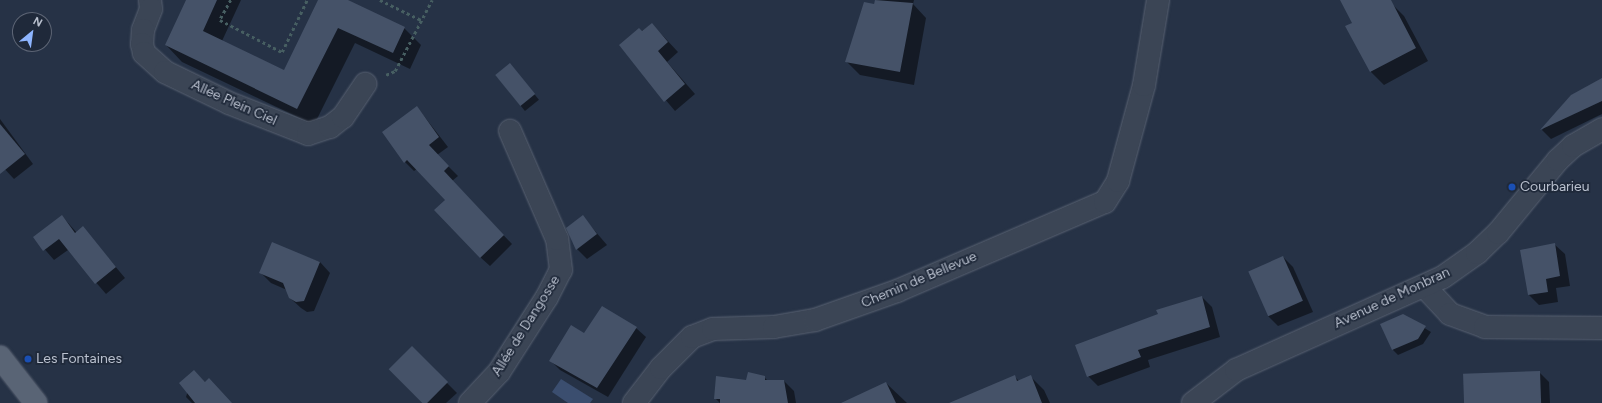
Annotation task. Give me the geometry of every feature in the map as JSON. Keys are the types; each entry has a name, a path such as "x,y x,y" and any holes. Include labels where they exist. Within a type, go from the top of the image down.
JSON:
{"main road":[{"path":"0,357 36,403"}],"street":[{"name":"Allée Plein Ciel","path":"150,0 151,10 143,30 142,44 144,53 165,72 229,103 294,129 308,134 330,126 343,117 365,84"},
{"name":"Chemin de Bellevue","path":"634,403 661,368 692,337 713,329 774,327 815,320 898,291 1105,202 1118,180 1144,85 1158,0"},
{"name":"Avenue de Monbran","path":"1194,403 1236,370 1443,277 1477,253 1498,233 1547,171 1573,146 1602,129"},
{"name":"Allée de Dangosse","path":"470,403 499,372 547,297 561,270 557,239 510,131"},
{"path":"1424,286 1450,314 1485,327 1602,328"}],"path":[{"path":"231,0 220,20 282,52 307,0"},
{"path":"380,0 422,20"},
{"path":"365,84 395,71 432,0"}],"water":[{"path":"561,379 593,399 590,403 568,403 552,392"}],"building":[{"path":"186,0 217,0 203,31 284,70 318,0 348,0 405,27 393,53 338,28 297,109 165,45"},
{"path":"875,0 913,3 900,72 845,62 864,2 874,4"},
{"path":"1340,0 1391,0 1416,48 1370,72 1345,26 1352,23"},
{"path":"652,23 668,42 658,51 685,84 664,102 619,45 639,28 642,31"},
{"path":"510,63 535,94 520,106 495,75"},
{"path":"1602,78 1602,101 1540,130 1571,95"},
{"path":"417,106 439,137 429,145 449,166 444,171 504,235 480,258 434,210 445,200 407,160 404,163 382,132"},
{"path":"0,124 25,154 0,174"},
{"path":"62,215 75,233 83,226 116,267 95,284 59,239 43,251 33,237"},
{"path":"583,215 597,234 576,250 566,228"},
{"path":"272,242 320,262 304,301 296,302 289,298 283,283 259,273"},
{"path":"1555,243 1560,276 1546,279 1548,292 1528,295 1520,250"},
{"path":"1283,256 1303,301 1268,316 1248,271"},
{"path":"1202,296 1210,327 1138,350 1141,357 1087,377 1075,345 1158,314 1156,310"},
{"path":"602,306 637,327 597,388 549,361 571,325 584,333"},
{"path":"1403,314 1426,326 1418,339 1392,350 1380,324"},
{"path":"412,346 448,382 427,403 422,403 389,369"},
{"path":"194,370 205,382 209,378 232,403 195,403 179,383"},
{"path":"1540,371 1541,403 1464,403 1463,374"},
{"path":"748,372 765,376 765,380 784,380 788,403 720,403 720,399 714,399 716,376 746,380"},
{"path":"1015,375 1017,381 1031,375 1042,403 949,403"},
{"path":"886,382 896,403 841,403"}],"place":[{"name":"Courbarieu","path":"1512,187"},
{"name":"Les Fontaines","path":"28,359"}]}
